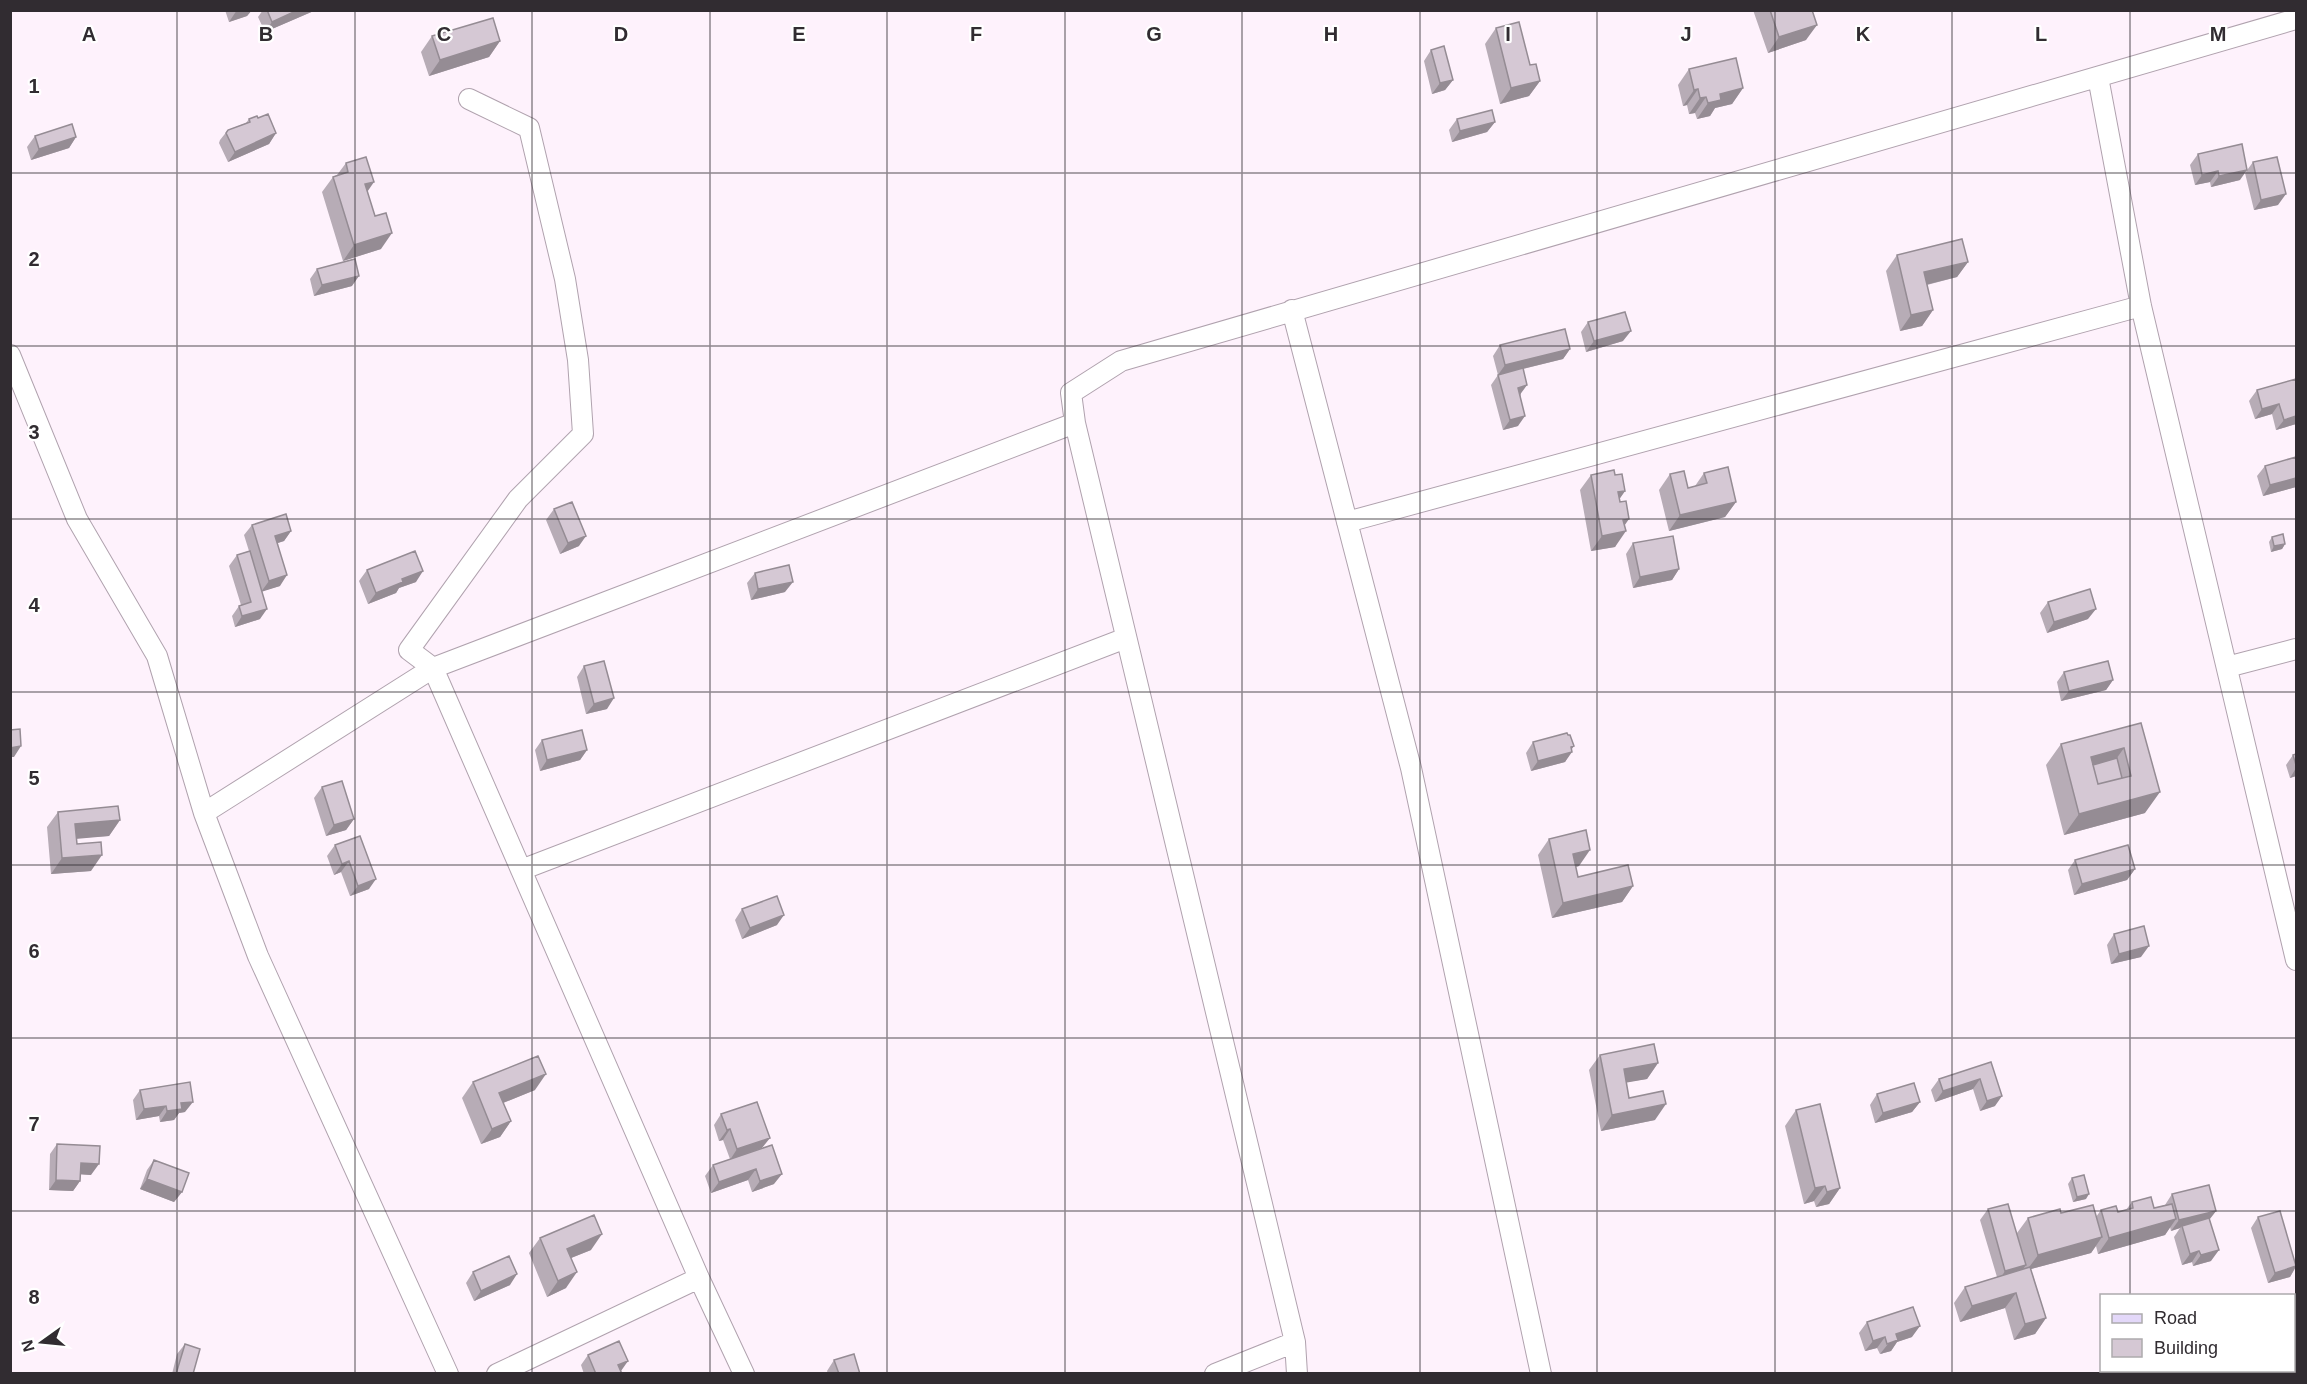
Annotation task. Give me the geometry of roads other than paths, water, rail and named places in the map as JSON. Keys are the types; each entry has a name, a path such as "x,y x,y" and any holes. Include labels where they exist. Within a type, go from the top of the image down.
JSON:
{"street":[{"path":"1297,1374 1295,1342 1075,423 1071,393 1121,361 2296,19"},
{"path":"2098,77 2141,306 2296,960"},
{"path":"469,99 529,128 564,279 578,360 583,434 518,499 409,650 433,668 699,1278 744,1374"},
{"path":"1347,522 2141,306"},
{"path":"1292,310 1412,768 1541,1374"},
{"path":"10,355 77,519 157,656 204,813 258,956 448,1374"},
{"path":"204,813 433,668 1075,423"},
{"path":"521,870 1126,638"},
{"path":"2227,667 2296,650"},
{"path":"497,1374 699,1278"},
{"path":"1215,1374 1295,1342"}]}
